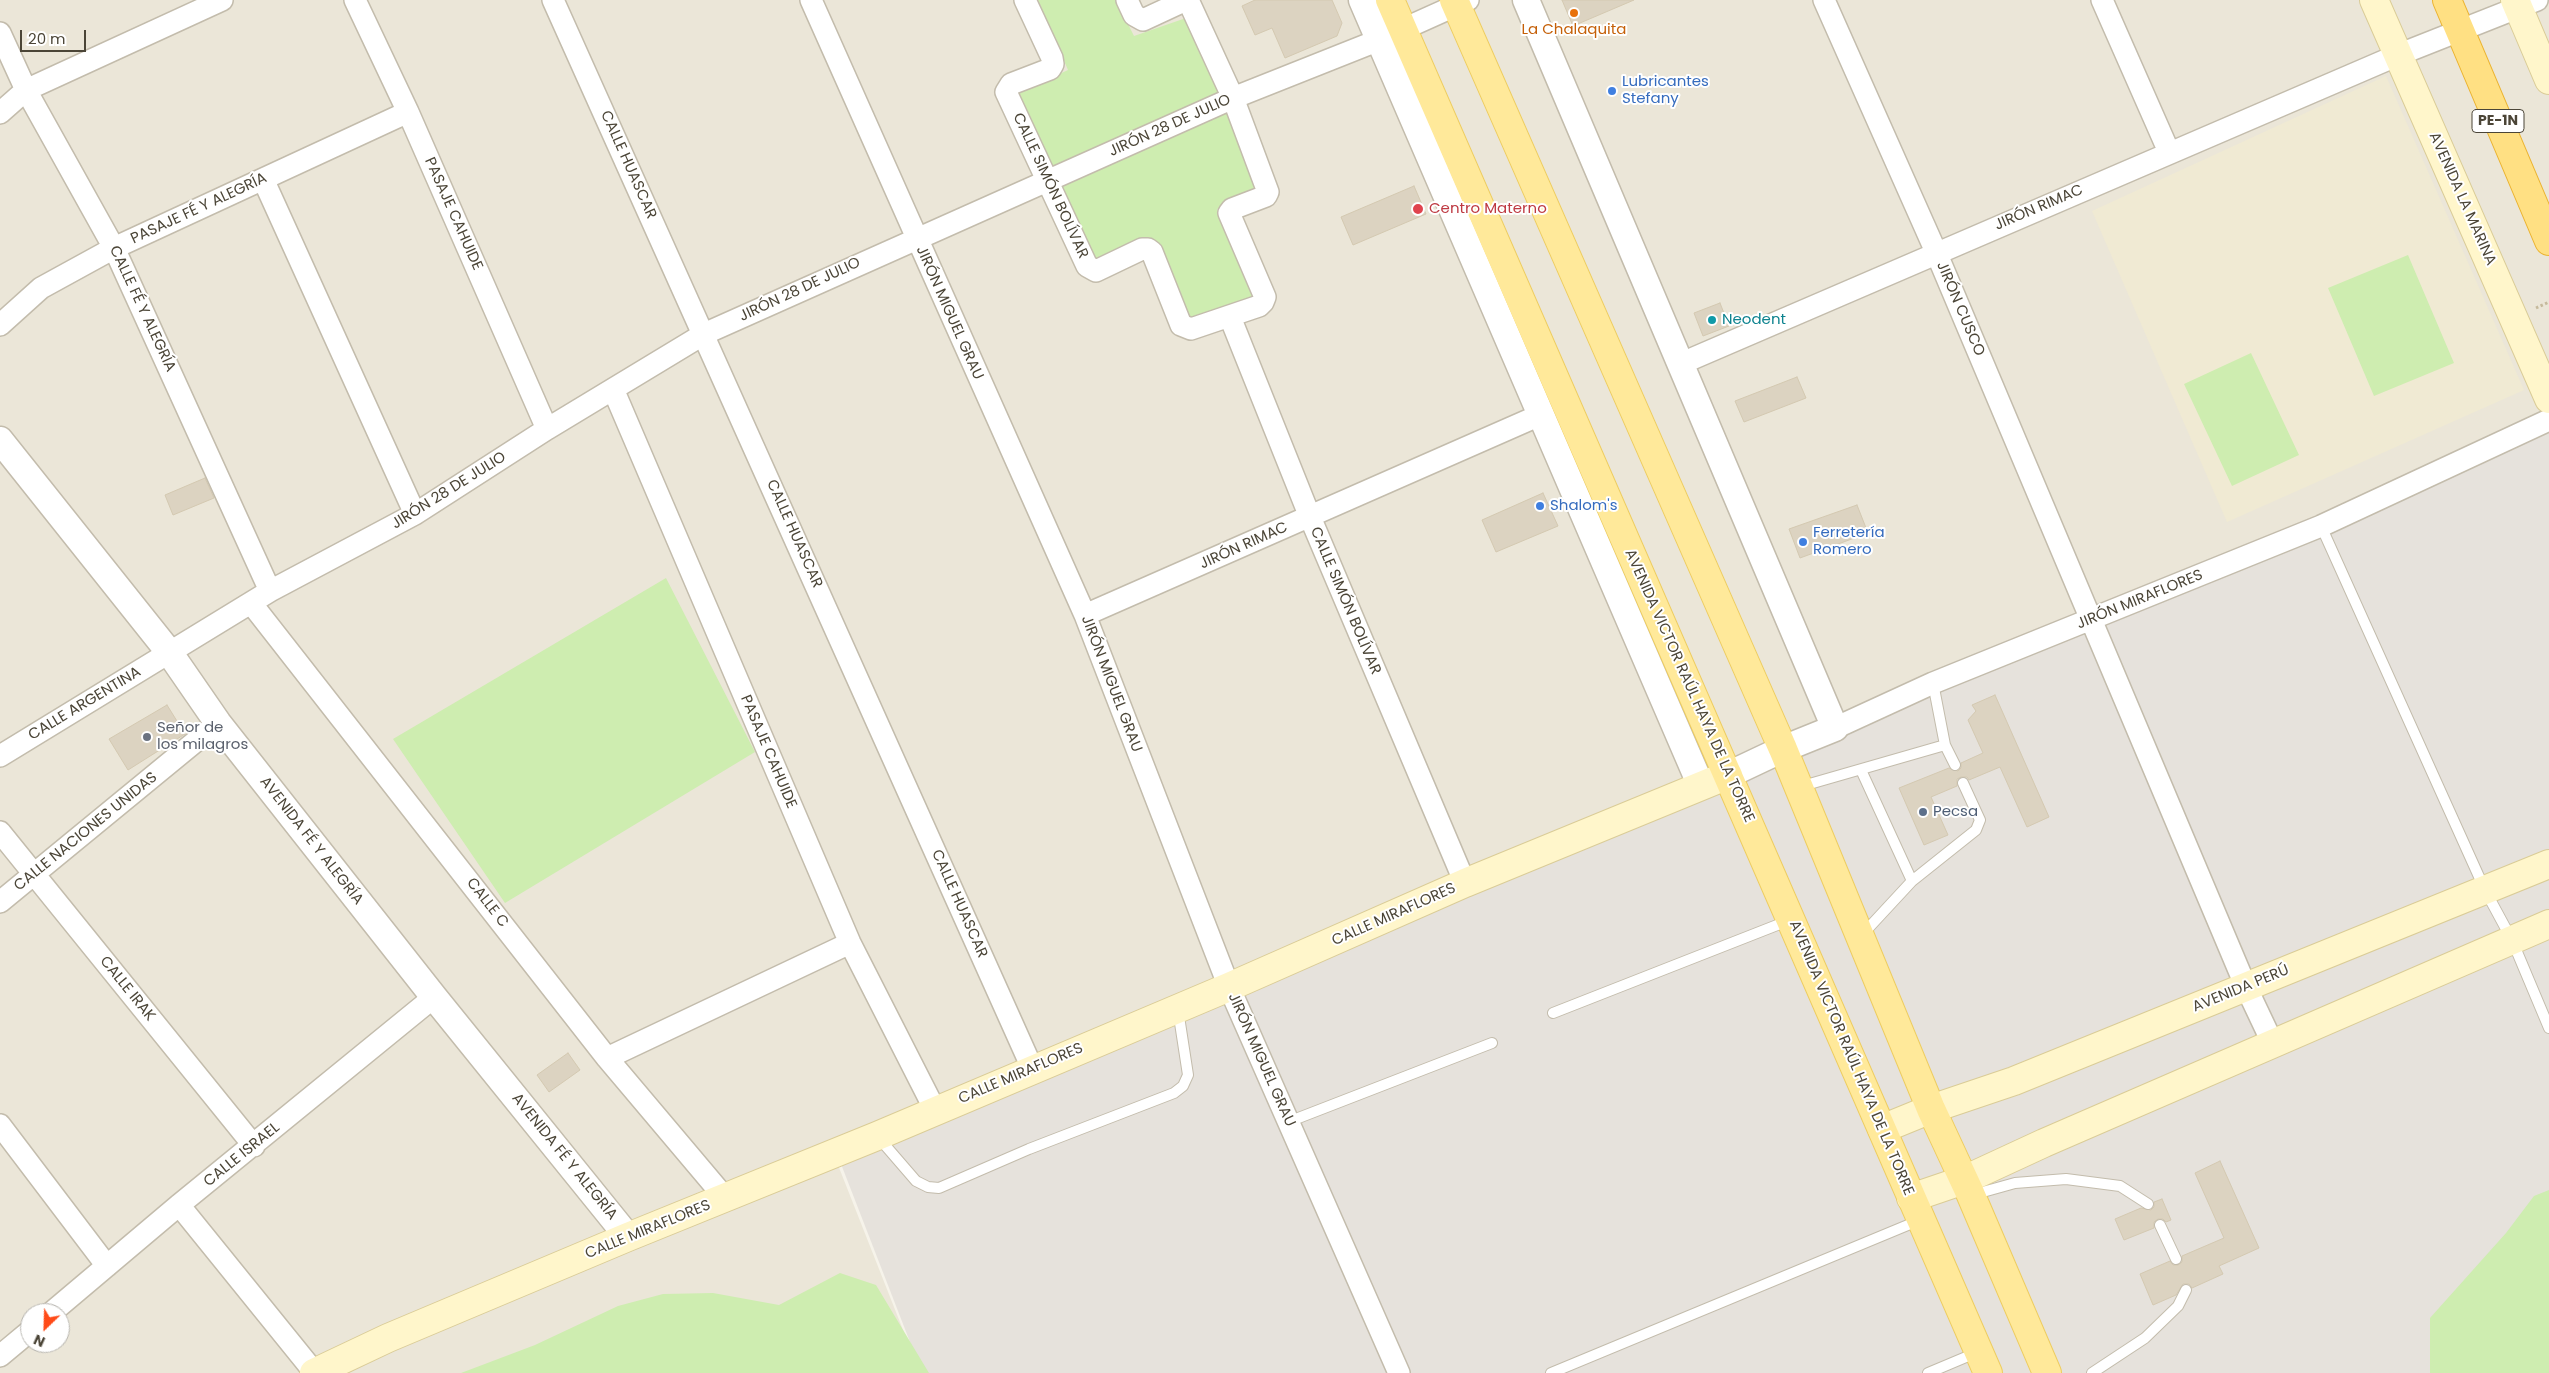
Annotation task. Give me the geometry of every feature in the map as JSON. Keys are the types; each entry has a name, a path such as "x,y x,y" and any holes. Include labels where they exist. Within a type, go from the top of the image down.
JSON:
{"highway":[{"name":"PE-1N","path":"2447,0 2549,241"}],"main road":[{"name":"AVENIDA VICTOR RAÚL HAYA DE LA TORRE","path":"1390,0 1391,35 1728,775 1984,1362"},
{"name":"AVENIDA LA MARINA","path":"2374,0 2549,399"},
{"path":"1459,2 1783,749 1931,1109 1968,1188 2046,1373"},
{"path":"2523,2 2549,80"},
{"name":"CALLE MIRAFLORES","path":"315,1373 388,1338 628,1237 726,1199 877,1136 1178,1009 1465,883 1728,775"},
{"name":"AVENIDA PERÚ","path":"1882,1129 1931,1109 2014,1081 2549,864"},
{"path":"1916,1209 1968,1188 2273,1044 2549,924"}],"street":[{"path":"0,113 26,90 222,0"},
{"name":"PASAJE CAHUIDE","path":"355,0 408,112 547,429"},
{"name":"CALLE HUASCAR","path":"553,0 1033,1070"},
{"name":"JIRÓN MIGUEL GRAU","path":"811,0 915,238 1085,615 1229,987 1399,1373"},
{"name":"CALLE SIMÓN BOLÍVAR","path":"1025,0 1053,64 1050,69 1011,84 1006,92 1087,266 1096,271 1142,249 1148,249 1152,252 1181,325 1192,329 1259,306 1265,297 1230,210 1266,196 1268,192 1233,98 1187,0 1143,20 1134,15 1127,0"},
{"path":"1362,0 1391,35 1540,415 1701,786"},
{"path":"1526,0 1835,728"},
{"name":"JIRÓN CUSCO","path":"1824,0 1936,252 2246,987 2273,1044"},
{"path":"2102,0 2170,152"},
{"name":"JIRÓN 28 DE JULIO","path":"169,652 270,591 415,514 547,429 704,334 915,238 1233,98 1391,35 1459,2"},
{"name":"JIRÓN RIMAC","path":"1680,364 1936,252 2523,2"},
{"name":"CALLE FÉ Y ALEGRÍA","path":"0,33 26,90 114,248 270,591"},
{"name":"PASAJE FÉ Y ALEGRÍA","path":"0,325 41,288 114,248 408,112"},
{"path":"263,180 415,514"},
{"name":"CALLE SIMÓN BOLÍVAR","path":"1230,317 1310,517 1465,883"},
{"name":"PASAJE CAHUIDE","path":"613,389 850,943 935,1110"},
{"name":"JIRÓN RIMAC","path":"1085,615 1540,415"},
{"name":"JIRÓN MIRAFLORES","path":"1728,775 1933,683 2321,526 2549,420"},
{"name":"AVENIDA FÉ Y ALEGRÍA","path":"0,440 169,652 218,723 434,997 628,1237"},
{"name":"CALLE C","path":"251,603 607,1058 726,1199"},
{"name":"CALLE ARGENTINA","path":"0,756 169,652"},
{"name":"CALLE NACIONES UNIDAS","path":"0,902 218,723"},
{"name":"CALLE IRAK","path":"0,832 254,1146"},
{"path":"607,1058 850,943"},
{"name":"CALLE ISRAEL","path":"63,1303 179,1205 254,1146 434,997"},
{"path":"1,1130 107,1266"},
{"path":"179,1205 315,1373"},
{"path":"0,1356 20,1339"}],"lane":[{"path":"2321,526 2485,890 2512,940 2549,1028"},
{"path":"1933,683 1945,745 1955,765"},
{"path":"1799,787 1945,745"},
{"path":"1861,770 1912,881"},
{"path":"1861,937 1912,881 1976,830 1980,820 1963,783"},
{"path":"1554,1013 1791,920"},
{"path":"877,1136 916,1181 928,1187 939,1188 1028,1149 1174,1093 1183,1086 1188,1075 1178,1009"},
{"path":"1288,1122 1492,1043"},
{"path":"1968,1188 2066,1179 2120,1186 2148,1204"},
{"path":"1551,1373 1916,1209"},
{"path":"2160,1225 2176,1259"},
{"path":"2092,1373 2145,1338 2178,1306 2186,1290"},
{"path":"1928,1373 1984,1362"}],"shaded area":[{"path":"0,0 2549,0 2549,431 838,1165 920,1373 0,1373"},
{"path":"2386,76 2524,390 2227,522 2092,211"},
{"path":"2549,431 2549,1373 922,1373 841,1164"}],"green space":[{"path":"1038,0 1116,0 1134,36 1186,18 1260,188 1217,209 1256,298 1191,324 1152,240 1094,261 1016,94 1068,70"},
{"path":"2408,255 2454,363 2374,396 2328,288"},
{"path":"2251,353 2299,455 2232,486 2184,384"},
{"path":"666,578 755,752 505,903 393,739"},
{"path":"2549,1190 2549,1373 2430,1373 2430,1318 2506,1233 2534,1196"},
{"path":"840,1273 876,1285 929,1373 461,1373 535,1345 618,1306 663,1294 713,1293 779,1305"}],"building":[{"path":"1255,0 1332,0 1342,23 1337,36 1285,58 1272,28 1255,35 1242,6"},
{"path":"1562,0 1634,0 1573,26"},
{"path":"1414,186 1426,214 1353,245 1341,217"},
{"name":"Neodent","path":"1720,303 1729,326 1703,336 1694,313"},
{"path":"1797,377 1806,398 1744,422 1735,401"},
{"path":"205,478 214,498 173,515 165,495"},
{"path":"1543,493 1558,526 1496,552 1482,520"},
{"path":"1857,505 1868,533 1800,558 1789,529"},
{"path":"1995,695 2049,817 2027,827 2000,767 1969,780 1967,777 1961,777 1957,779 1957,786 1931,797 1948,835 1924,845 1899,788 1949,768 1958,771 1961,768 1961,763 1983,753 1968,720 1976,711 1972,705"},
{"name":"Señor de los milagros","path":"167,705 185,734 128,770 109,739"},
{"path":"568,1053 580,1070 549,1092 537,1075"},
{"path":"2220,1161 2259,1248 2219,1266 2223,1274 2192,1288 2189,1284 2183,1284 2176,1295 2153,1305 2140,1274 2170,1261 2173,1265 2178,1265 2182,1262 2182,1256 2224,1238 2195,1173"},
{"path":"2162,1199 2171,1220 2166,1222 2163,1219 2158,1219 2154,1222 2154,1228 2124,1240 2115,1219 2141,1208 2151,1210 2154,1207 2154,1202"}],"place":[{"name":"La Chalaquita","path":"1574,13"},
{"name":"Lubricantes Stefany","path":"1612,91"},
{"name":"Centro Materno","path":"1418,209"},
{"name":"Neodent","path":"1712,320"},
{"name":"Shalom's","path":"1540,506"},
{"name":"Ferretería Romero","path":"1803,542"},
{"name":"Señor de los milagros","path":"147,737"},
{"name":"Pecsa","path":"1923,812"}]}
